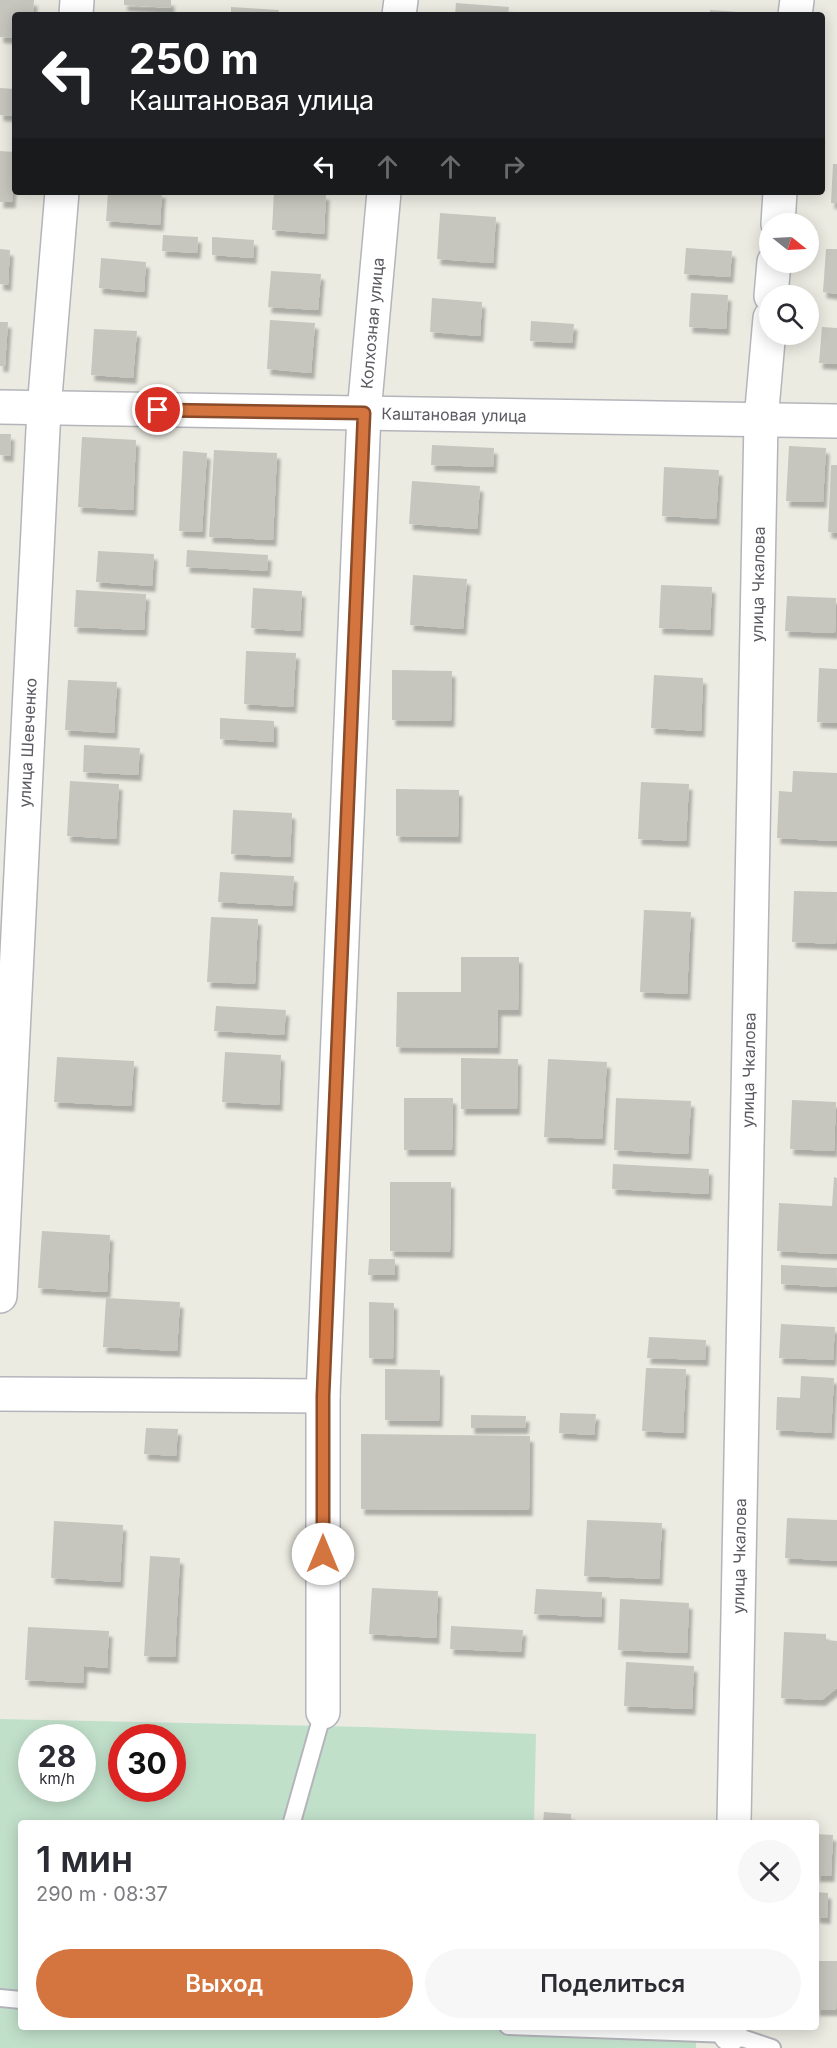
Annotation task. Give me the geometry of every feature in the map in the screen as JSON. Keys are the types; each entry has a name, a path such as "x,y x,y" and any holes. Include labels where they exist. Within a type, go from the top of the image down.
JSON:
{"street":[{"name":"улица Шевченко","path":"0,1296 44,409 62,195"},
{"name":"Колхозная улица","path":"323,1712 323,1396 364,413 384,195"},
{"path":"779,213 780,195"},
{"name":"улица Чкалова","path":"734,1820 761,420 768,345"},
{"name":"Каштановая улица","path":"0,407 837,421"},
{"path":"0,1394 323,1396"}],"lane":[{"path":"293,1820 323,1712"},
{"path":"0,1998 18,2000"},
{"path":"730,2030 772,2048"}],"green space":[{"path":"0,1719 366,1727 536,1734 534,1820 18,1820 18,2030 696,2030 696,2048 0,2048"}],"building":[{"path":"0,0 34,0 33,12 12,12 12,38 0,37"},
{"path":"124,0 171,0 171,8 124,5"},
{"path":"456,3 509,7 508,12 455,12"},
{"path":"231,7 279,10 279,12 231,12"},
{"path":"710,10 739,12 710,12"},
{"path":"0,88 12,89 12,116 0,115"},
{"path":"0,151 12,152 12,202 0,202"},
{"path":"833,164 837,164 837,203 831,203"},
{"path":"108,195 162,195 160,225 106,221"},
{"path":"274,195 326,195 324,234 272,230"},
{"path":"440,213 496,217 493,263 437,259"},
{"path":"163,235 198,237 197,253 162,251"},
{"path":"212,237 254,240 253,258 212,255"},
{"path":"686,248 732,251 730,277 684,274"},
{"path":"0,249 10,250 8,285 0,284"},
{"path":"826,249 837,249 837,294 823,292"},
{"path":"101,258 146,262 144,292 99,288"},
{"path":"271,271 321,274 318,310 268,307"},
{"path":"691,293 728,295 726,329 689,327"},
{"path":"432,298 482,302 480,336 430,332"},
{"path":"270,320 315,323 311,373 267,369"},
{"path":"531,321 574,324 572,343 530,341"},
{"path":"0,322 8,322 5,366 0,366"},
{"path":"822,327 837,328 837,364 819,363"},
{"path":"94,329 137,331 133,378 91,375"},
{"path":"0,434 11,434 10,456 0,455"},
{"path":"82,437 136,440 133,510 78,507"},
{"path":"432,445 494,448 493,467 431,465"},
{"path":"789,446 826,448 823,502 786,501"},
{"path":"214,450 277,453 273,540 209,537"},
{"path":"183,451 207,453 202,532 179,531"},
{"path":"831,465 837,465 837,533 828,532"},
{"path":"664,467 719,470 716,519 662,516"},
{"path":"412,481 480,486 477,529 409,524"},
{"path":"187,550 268,555 267,571 186,567"},
{"path":"98,551 154,554 152,586 96,582"},
{"path":"413,575 467,579 463,629 410,625"},
{"path":"661,585 712,587 710,630 659,628"},
{"path":"253,588 302,591 300,631 251,628"},
{"path":"76,590 146,594 144,630 74,627"},
{"path":"787,596 836,598 835,633 785,631"},
{"path":"246,651 296,653 293,707 244,704"},
{"path":"819,668 837,669 837,723 817,722"},
{"path":"392,670 452,671 451,721 392,720"},
{"path":"654,675 703,678 701,731 651,728"},
{"path":"68,680 117,682 114,733 65,730"},
{"path":"220,718 274,721 274,742 220,739"},
{"path":"84,745 140,748 138,775 83,772"},
{"path":"793,771 837,773 837,841 777,838 779,791 792,792"},
{"path":"70,781 119,784 116,839 67,836"},
{"path":"641,782 689,784 686,841 638,839"},
{"path":"396,789 459,790 458,837 396,836"},
{"path":"233,810 292,813 290,857 231,854"},
{"path":"220,872 294,876 292,906 218,902"},
{"path":"794,891 837,892 836,944 792,942"},
{"path":"644,910 691,912 687,994 640,992"},
{"path":"211,917 258,919 255,984 207,982"},
{"path":"461,957 519,957 518,1010 498,1010 497,1048 396,1047 397,992 461,992"},
{"path":"216,1006 286,1010 284,1035 214,1031"},
{"path":"225,1052 281,1055 279,1105 222,1102"},
{"path":"57,1057 134,1061 131,1106 54,1102"},
{"path":"461,1058 518,1059 517,1109 461,1109"},
{"path":"548,1059 607,1062 602,1139 544,1137"},
{"path":"404,1098 453,1098 452,1150 404,1150"},
{"path":"616,1098 691,1101 688,1154 614,1150"},
{"path":"792,1100 836,1102 834,1151 790,1149"},
{"path":"613,1164 709,1169 708,1194 612,1189"},
{"path":"834,1177 837,1178 837,1254 777,1251 779,1203 832,1206"},
{"path":"390,1182 451,1182 450,1252 390,1251"},
{"path":"42,1231 110,1235 107,1292 38,1288"},
{"path":"369,1259 395,1259 395,1275 368,1275"},
{"path":"781,1265 837,1268 836,1287 781,1284"},
{"path":"106,1298 180,1302 177,1351 103,1347"},
{"path":"369,1302 394,1303 393,1359 369,1358"},
{"path":"781,1324 835,1327 833,1360 779,1358"},
{"path":"649,1337 706,1340 705,1360 647,1358"},
{"path":"646,1368 686,1369 683,1433 642,1431"},
{"path":"385,1369 440,1370 439,1421 385,1420"},
{"path":"801,1376 834,1378 831,1433 776,1430 777,1397 800,1398"},
{"path":"560,1413 596,1414 594,1435 559,1433"},
{"path":"471,1415 526,1416 525,1428 471,1428"},
{"path":"146,1428 178,1429 176,1456 144,1454"},
{"path":"361,1434 530,1436 529,1510 361,1509"},
{"path":"787,1518 837,1520 837,1561 785,1558"},
{"path":"587,1520 662,1523 659,1579 584,1576"},
{"path":"54,1521 123,1525 120,1582 51,1578"},
{"path":"150,1556 180,1558 175,1657 144,1656"},
{"path":"372,1588 438,1591 436,1638 369,1634"},
{"path":"536,1589 602,1592 601,1617 534,1614"},
{"path":"620,1599 689,1603 687,1653 618,1650"},
{"path":"451,1626 523,1630 521,1652 450,1649"},
{"path":"28,1627 109,1631 107,1668 84,1666 83,1683 25,1680"},
{"path":"784,1632 826,1634 826,1640 837,1641 837,1688 822,1700 781,1698"},
{"path":"626,1662 694,1666 692,1709 624,1706"},
{"path":"544,1812 571,1814 571,1820 543,1820"},
{"path":"819,1834 833,1835 831,1876 819,1876"},
{"path":"819,1892 828,1893 827,1918 819,1917"},
{"path":"819,1961 837,1961 836,2010 819,2010"}],"route":[{"path":"158,410 364,413 323,1396 323,1554"}]}
